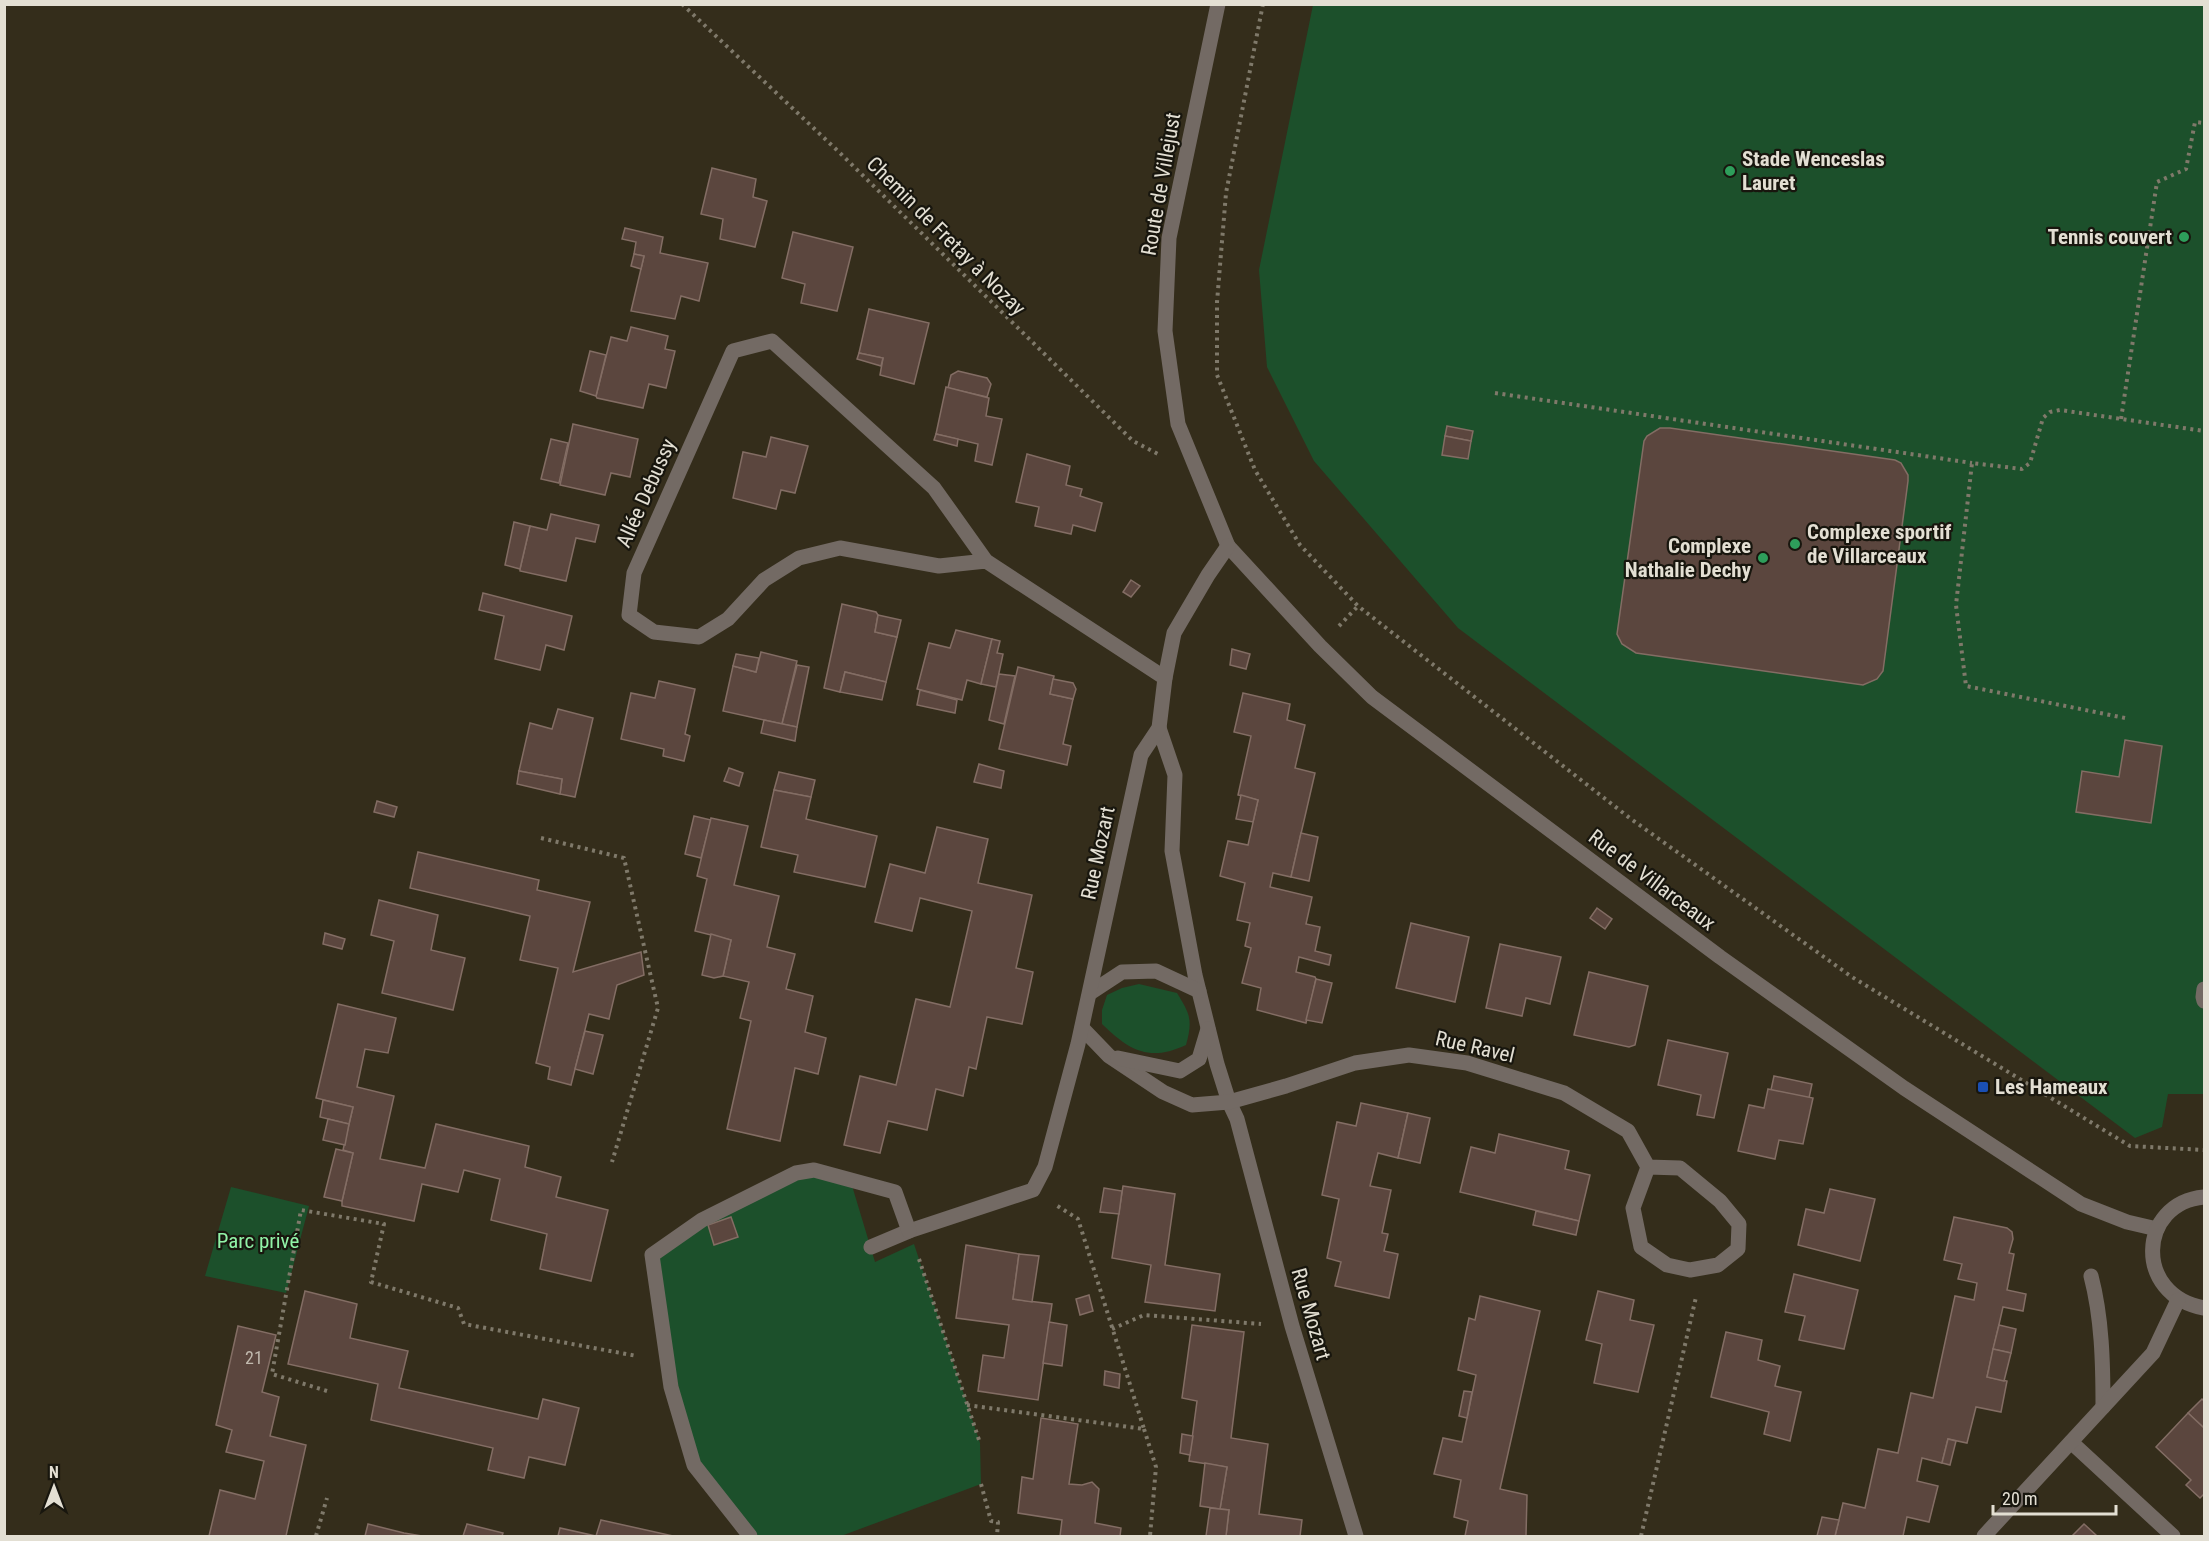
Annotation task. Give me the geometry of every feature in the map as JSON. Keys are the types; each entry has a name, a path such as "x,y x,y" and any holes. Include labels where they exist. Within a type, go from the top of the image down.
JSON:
{"street":[{"name":"Route de Villejust","path":"1198,476 1178,424 1164,332 1169,238 1218,4"},
{"name":"Allée Debussy","path":"986,561 939,566 840,548 799,558 764,580 728,619 699,637 654,632 629,615 634,573 733,351 772,341 934,488 986,561 1165,678"},
{"name":"Rue de Villarceaux","path":"1198,476 1228,546 1320,646 1372,697 1720,957 1904,1088 2081,1204 2127,1222 2157,1229"},
{"name":"Rue Mozart","path":"1228,546 1174,633 1165,678 1159,728 1175,775 1172,851 1208,1029 1229,1102 1237,1119 1292,1326 1356,1536"},
{"name":"Rue Mozart","path":"1033,1190 1045,1167 1082,1028 1141,755 1159,728"},
{"path":"1090,993 1122,972 1156,971 1199,991"},
{"path":"2205,989 2203,997 2205,1001"},
{"path":"1082,1028 1109,1056 1163,1092 1192,1104 1229,1102"},
{"path":"1109,1056 1180,1071 1199,1059 1208,1029"},
{"name":"Rue Ravel","path":"1229,1102 1355,1063 1409,1055 1467,1063 1564,1093 1628,1131 1648,1167"},
{"path":"1648,1167 1680,1168 1720,1201 1739,1224 1738,1249 1718,1265 1690,1270 1668,1265 1641,1247 1633,1208 1648,1167"},
{"path":"750,1536 694,1465 671,1387 651,1255 702,1220 796,1173 814,1170 895,1192 909,1231"},
{"path":"871,1247 909,1231 1033,1190"},
{"path":"2205,1197 2181,1204 2167,1214 2157,1229 2153,1244 2153,1260 2157,1276 2166,1289 2178,1300 2205,1308"},
{"path":"2091,1276 2096,1296 2103,1363 2103,1407"},
{"path":"1984,1536 2153,1353 2178,1300"},
{"path":"2071,1442 2173,1536"}],"path":[{"name":"Chemin de Fretay à Nozay","path":"682,4 840,153 1133,441 1198,476"},
{"path":"1263,4 1226,193 1217,302 1217,375 1255,470 1300,545 1358,606 1603,797 1852,977 2130,1146 2205,1150"},
{"path":"2121,419 2157,182 2186,169 2195,122 2205,123"},
{"path":"1494,393 2022,469 2030,463 2043,418 2050,412 2060,410 2205,431"},
{"path":"1972,463 1956,605 1966,686 2125,718"},
{"path":"541,838 624,858 658,1008 612,1162"},
{"path":"1033,1190 1078,1219 1156,1467 1149,1536"},
{"path":"327,1391 272,1374 302,1210 384,1224 371,1282 458,1308 464,1324 667,1362"},
{"path":"909,1231 980,1443"},
{"path":"1641,1536 1697,1296 1690,1270"},
{"path":"1112,1329 1144,1316 1292,1326"},
{"path":"967,1405 1144,1429"},
{"path":"981,1484 991,1521 998,1522 997,1536"},
{"path":"316,1536 327,1498"}],"green space":[{"name":"Complexe sportif de Villarceaux","path":"1313,5 2204,5 2204,1094 2168,1094 2162,1127 2135,1138 1458,628 1314,461 1267,367 1259,270"},
{"path":"1139,984 1177,993 1185,1006 1190,1023 1186,1045 1161,1053 1141,1051 1122,1041 1102,1024 1102,1010 1107,995"},
{"path":"796,1173 850,1179 875,1262 914,1244 980,1443 981,1484 841,1536 750,1536 694,1465 652,1255"},
{"name":"Parc privé","path":"231,1187 309,1206 286,1293 205,1276"}],"building":[{"path":"712,168 756,179 753,197 767,201 755,247 720,239 723,219 701,214"},
{"path":"625,228 663,237 660,253 708,263 699,301 681,296 675,319 631,311 644,256 634,254 636,242 622,239"},
{"path":"793,232 853,247 837,311 801,303 805,284 782,278"},
{"path":"634,254 644,256 641,269 631,266"},
{"path":"869,309 929,323 914,384 880,375 883,358 859,353"},
{"path":"631,327 668,336 665,349 675,351 666,388 649,384 643,408 596,396 611,337 627,341"},
{"path":"590,351 606,355 596,396 580,391"},
{"path":"859,353 883,358 881,366 857,359"},
{"path":"958,371 987,378 991,384 987,397 948,388 951,375"},
{"path":"946,387 989,398 986,416 1002,419 992,465 975,461 978,444 936,434"},
{"path":"573,424 638,439 630,477 611,473 605,495 560,485"},
{"path":"1447,426 1473,431 1471,441 1445,436"},
{"name":"Complexe Nathalie Dechy","path":"1660,428 1895,460 1901,463 1908,475 1908,481 1883,671 1877,679 1863,685 1636,653 1622,644 1617,634 1644,441 1647,436"},
{"path":"936,434 958,439 957,446 934,440"},
{"path":"1445,436 1471,441 1468,459 1442,455"},
{"path":"771,437 808,446 795,493 781,490 776,509 733,498 743,452 766,457"},
{"path":"551,439 568,443 559,483 541,479"},
{"path":"1027,454 1070,466 1066,485 1082,489 1080,496 1102,503 1095,531 1073,525 1071,534 1035,526 1039,507 1016,502"},
{"path":"551,514 599,525 595,542 576,538 566,581 520,571 530,526 547,530"},
{"path":"514,522 530,526 520,569 505,565"},
{"path":"1131,580 1140,586 1131,597 1123,592"},
{"path":"483,593 572,616 564,650 546,645 540,670 495,659 504,616 479,610"},
{"path":"842,604 876,612 878,615 875,632 897,637 886,682 845,672 840,692 824,688"},
{"path":"878,615 901,620 897,637 875,632"},
{"path":"956,630 992,639 981,684 967,680 962,700 917,689 929,643 950,648"},
{"path":"992,639 1000,641 997,653 1003,654 996,687 981,684"},
{"path":"1232,649 1250,654 1246,669 1230,665"},
{"path":"761,652 797,661 782,724 723,711 733,666 756,672"},
{"path":"736,654 759,658 756,672 733,666"},
{"path":"797,665 809,667 797,727 782,724"},
{"path":"1018,667 1054,676 1050,694 1073,699 1063,744 1071,746 1067,765 999,749"},
{"path":"845,672 886,682 882,700 840,692"},
{"path":"999,674 1015,676 1004,724 989,720"},
{"path":"1053,679 1073,683 1076,689 1073,699 1050,694"},
{"path":"659,681 695,689 685,734 690,736 684,761 663,756 664,749 621,739 631,693 655,698"},
{"path":"920,690 957,700 955,713 917,705"},
{"path":"1243,693 1290,704 1287,720 1305,725 1295,768 1315,773 1291,877 1273,873 1270,887 1312,897 1306,924 1320,927 1315,951 1331,955 1329,965 1299,957 1296,972 1316,979 1306,1023 1257,1010 1261,988 1242,983 1251,948 1245,946 1250,923 1237,920 1245,883 1220,876 1228,841 1248,845 1258,800 1238,795 1251,736 1234,732"},
{"path":"558,709 593,718 575,797 560,794 562,779 519,771 530,723 552,729"},
{"path":"764,720 797,727 795,741 761,733"},
{"path":"2125,740 2162,746 2151,823 2076,812 2082,771 2119,777"},
{"path":"979,764 1004,771 1001,788 974,782"},
{"path":"729,768 743,773 739,786 724,781"},
{"path":"519,771 562,779 560,794 517,784"},
{"path":"779,772 815,780 811,797 774,790"},
{"path":"774,790 811,797 806,819 877,836 865,887 794,872 798,855 761,847"},
{"path":"1241,795 1258,800 1253,822 1236,819"},
{"path":"377,801 397,807 394,817 374,812"},
{"path":"694,816 711,820 701,858 685,854"},
{"path":"711,818 748,826 734,885 779,896 767,947 795,954 786,989 813,996 805,1032 826,1038 818,1074 795,1068 780,1141 727,1129 751,1021 740,1018 749,982 723,976 731,940 695,931 707,879 697,876"},
{"path":"937,827 988,839 978,883 1032,895 1016,968 1033,972 1022,1024 987,1017 976,1069 969,1067 963,1096 936,1089 927,1130 888,1121 880,1153 844,1145 860,1076 896,1085 916,999 950,1007 972,911 920,898 912,931 875,922 890,864 925,873"},
{"path":"1301,833 1318,837 1309,881 1291,877"},
{"path":"418,852 539,880 537,890 590,902 573,972 641,952 644,975 617,985 609,1019 589,1014 571,1085 548,1079 550,1067 536,1063 558,968 520,960 530,916 410,888"},
{"path":"379,900 438,915 431,950 465,958 453,1010 382,993 394,941 371,935"},
{"path":"1597,908 1612,919 1605,929 1590,918"},
{"path":"1411,923 1469,937 1455,1002 1396,988"},
{"path":"325,933 345,939 342,949 323,944"},
{"path":"711,934 731,940 723,976 714,978 702,975"},
{"path":"1500,944 1561,957 1550,1004 1526,998 1522,1016 1486,1008"},
{"path":"1589,972 1648,986 1635,1045 1629,1047 1574,1035"},
{"path":"1316,979 1332,983 1322,1023 1306,1020"},
{"path":"338,1004 396,1018 388,1053 365,1049 357,1087 394,1096 380,1159 425,1168 436,1124 529,1146 525,1167 561,1177 556,1197 608,1210 591,1281 540,1269 547,1234 491,1220 500,1179 464,1170 458,1192 422,1184 414,1221 342,1206 353,1153 343,1150 353,1107 316,1098"},
{"path":"585,1031 603,1035 593,1074 575,1069"},
{"path":"1668,1040 1728,1053 1714,1118 1697,1115 1701,1095 1658,1085"},
{"path":"1774,1076 1812,1084 1809,1098 1771,1090"},
{"path":"1768,1089 1813,1098 1803,1144 1779,1140 1775,1159 1738,1151 1749,1105 1764,1108"},
{"path":"323,1100 353,1107 349,1124 320,1117"},
{"path":"1361,1103 1408,1113 1398,1158 1378,1153 1370,1186 1391,1190 1382,1233 1388,1234 1384,1251 1398,1254 1389,1298 1335,1286 1341,1262 1327,1258 1339,1199 1322,1195 1337,1122 1356,1126"},
{"path":"1408,1113 1430,1118 1420,1163 1398,1158"},
{"path":"328,1119 349,1124 345,1145 323,1140"},
{"path":"1499,1134 1569,1151 1565,1169 1590,1175 1579,1221 1460,1192 1471,1147 1495,1153"},
{"path":"336,1149 353,1153 342,1201 324,1197"},
{"path":"1123,1186 1175,1194 1165,1265 1220,1274 1215,1311 1145,1302 1151,1265 1112,1258"},
{"path":"1104,1188 1122,1191 1119,1214 1100,1212"},
{"path":"1830,1189 1875,1199 1860,1261 1798,1245 1806,1209 1824,1213"},
{"path":"1536,1211 1579,1221 1576,1235 1533,1225"},
{"path":"731,1217 738,1237 714,1245 708,1225"},
{"path":"1954,1217 2007,1228 2012,1232 2013,1239 2009,1253 2014,1254 2007,1290 2026,1294 2023,1311 2003,1307 1987,1377 2007,1381 2001,1412 1976,1407 1967,1443 1948,1439 1942,1463 1922,1458 1917,1481 1938,1486 1929,1522 1907,1517 1903,1536 1835,1536 1843,1503 1865,1508 1878,1449 1898,1453 1911,1393 1933,1398 1955,1296 1974,1300 1977,1283 1958,1279 1962,1264 1944,1260"},
{"path":"966,1245 1019,1254 1013,1299 1052,1304 1038,1400 978,1391 983,1355 1004,1358 1009,1325 956,1318"},
{"path":"1019,1254 1039,1256 1032,1302 1013,1299"},
{"path":"1794,1274 1858,1290 1844,1349 1799,1340 1805,1316 1785,1312"},
{"path":"305,1291 357,1304 350,1338 408,1351 399,1388 538,1419 543,1399 579,1408 565,1465 529,1457 524,1478 488,1470 493,1448 371,1420 378,1384 288,1364"},
{"path":"1598,1291 1634,1300 1630,1320 1654,1325 1638,1392 1594,1383 1602,1344 1586,1340"},
{"path":"1089,1295 1093,1311 1080,1315 1076,1299"},
{"path":"1480,1296 1540,1311 1500,1489 1527,1495 1526,1536 1465,1536 1468,1521 1454,1517 1461,1480 1434,1474 1443,1438 1462,1442 1476,1375 1458,1370 1469,1318 1475,1320"},
{"path":"1049,1322 1067,1325 1062,1366 1043,1363"},
{"path":"1192,1325 1244,1332 1231,1438 1268,1444 1259,1514 1302,1520 1300,1536 1226,1536 1229,1510 1220,1509 1227,1467 1189,1461 1197,1401 1182,1398"},
{"path":"1999,1325 2016,1329 2011,1353 1993,1349"},
{"path":"238,1326 276,1335 262,1392 279,1397 270,1436 306,1445 286,1536 209,1536 220,1490 255,1499 264,1461 226,1452 232,1430 216,1425"},
{"path":"1726,1332 1762,1340 1758,1360 1780,1366 1775,1386 1801,1392 1790,1441 1764,1434 1769,1412 1711,1397"},
{"path":"1993,1349 2011,1353 2004,1381 1987,1377"},
{"path":"1105,1371 1120,1374 1119,1388 1104,1385"},
{"path":"1464,1391 1472,1392 1467,1418 1459,1416"},
{"path":"2202,1399 2204,1401 2204,1428 2188,1413"},
{"path":"2188,1413 2204,1428 2204,1494 2200,1498 2186,1485 2191,1480 2156,1447"},
{"path":"1041,1418 1078,1424 1069,1484 1082,1485 1092,1482 1099,1489 1095,1523 1121,1528 1120,1536 1060,1536 1062,1520 1018,1513 1022,1477 1033,1479"},
{"path":"1182,1434 1193,1436 1190,1455 1180,1453"},
{"path":"1948,1439 1956,1441 1950,1465 1942,1463"},
{"path":"1205,1463 1227,1467 1220,1509 1200,1506"},
{"path":"1210,1508 1229,1510 1226,1536 1206,1536"},
{"path":"1822,1517 1839,1520 1835,1536 1817,1536"},
{"path":"601,1520 673,1536 596,1536"},
{"path":"368,1524 404,1533 422,1536 365,1536"},
{"path":"467,1524 503,1533 502,1536 463,1536"},
{"path":"2084,1524 2097,1536 2072,1536"},
{"path":"560,1528 596,1536 558,1536"}],"place":[{"name":"Stade Wenceslas Lauret","path":"1730,171"},
{"name":"Tennis couvert","path":"2184,237"},
{"name":"Complexe sportif de Villarceaux","path":"1795,544"},
{"name":"Complexe Nathalie Dechy","path":"1763,558"},
{"name":"Les Hameaux","path":"1983,1087"}]}
